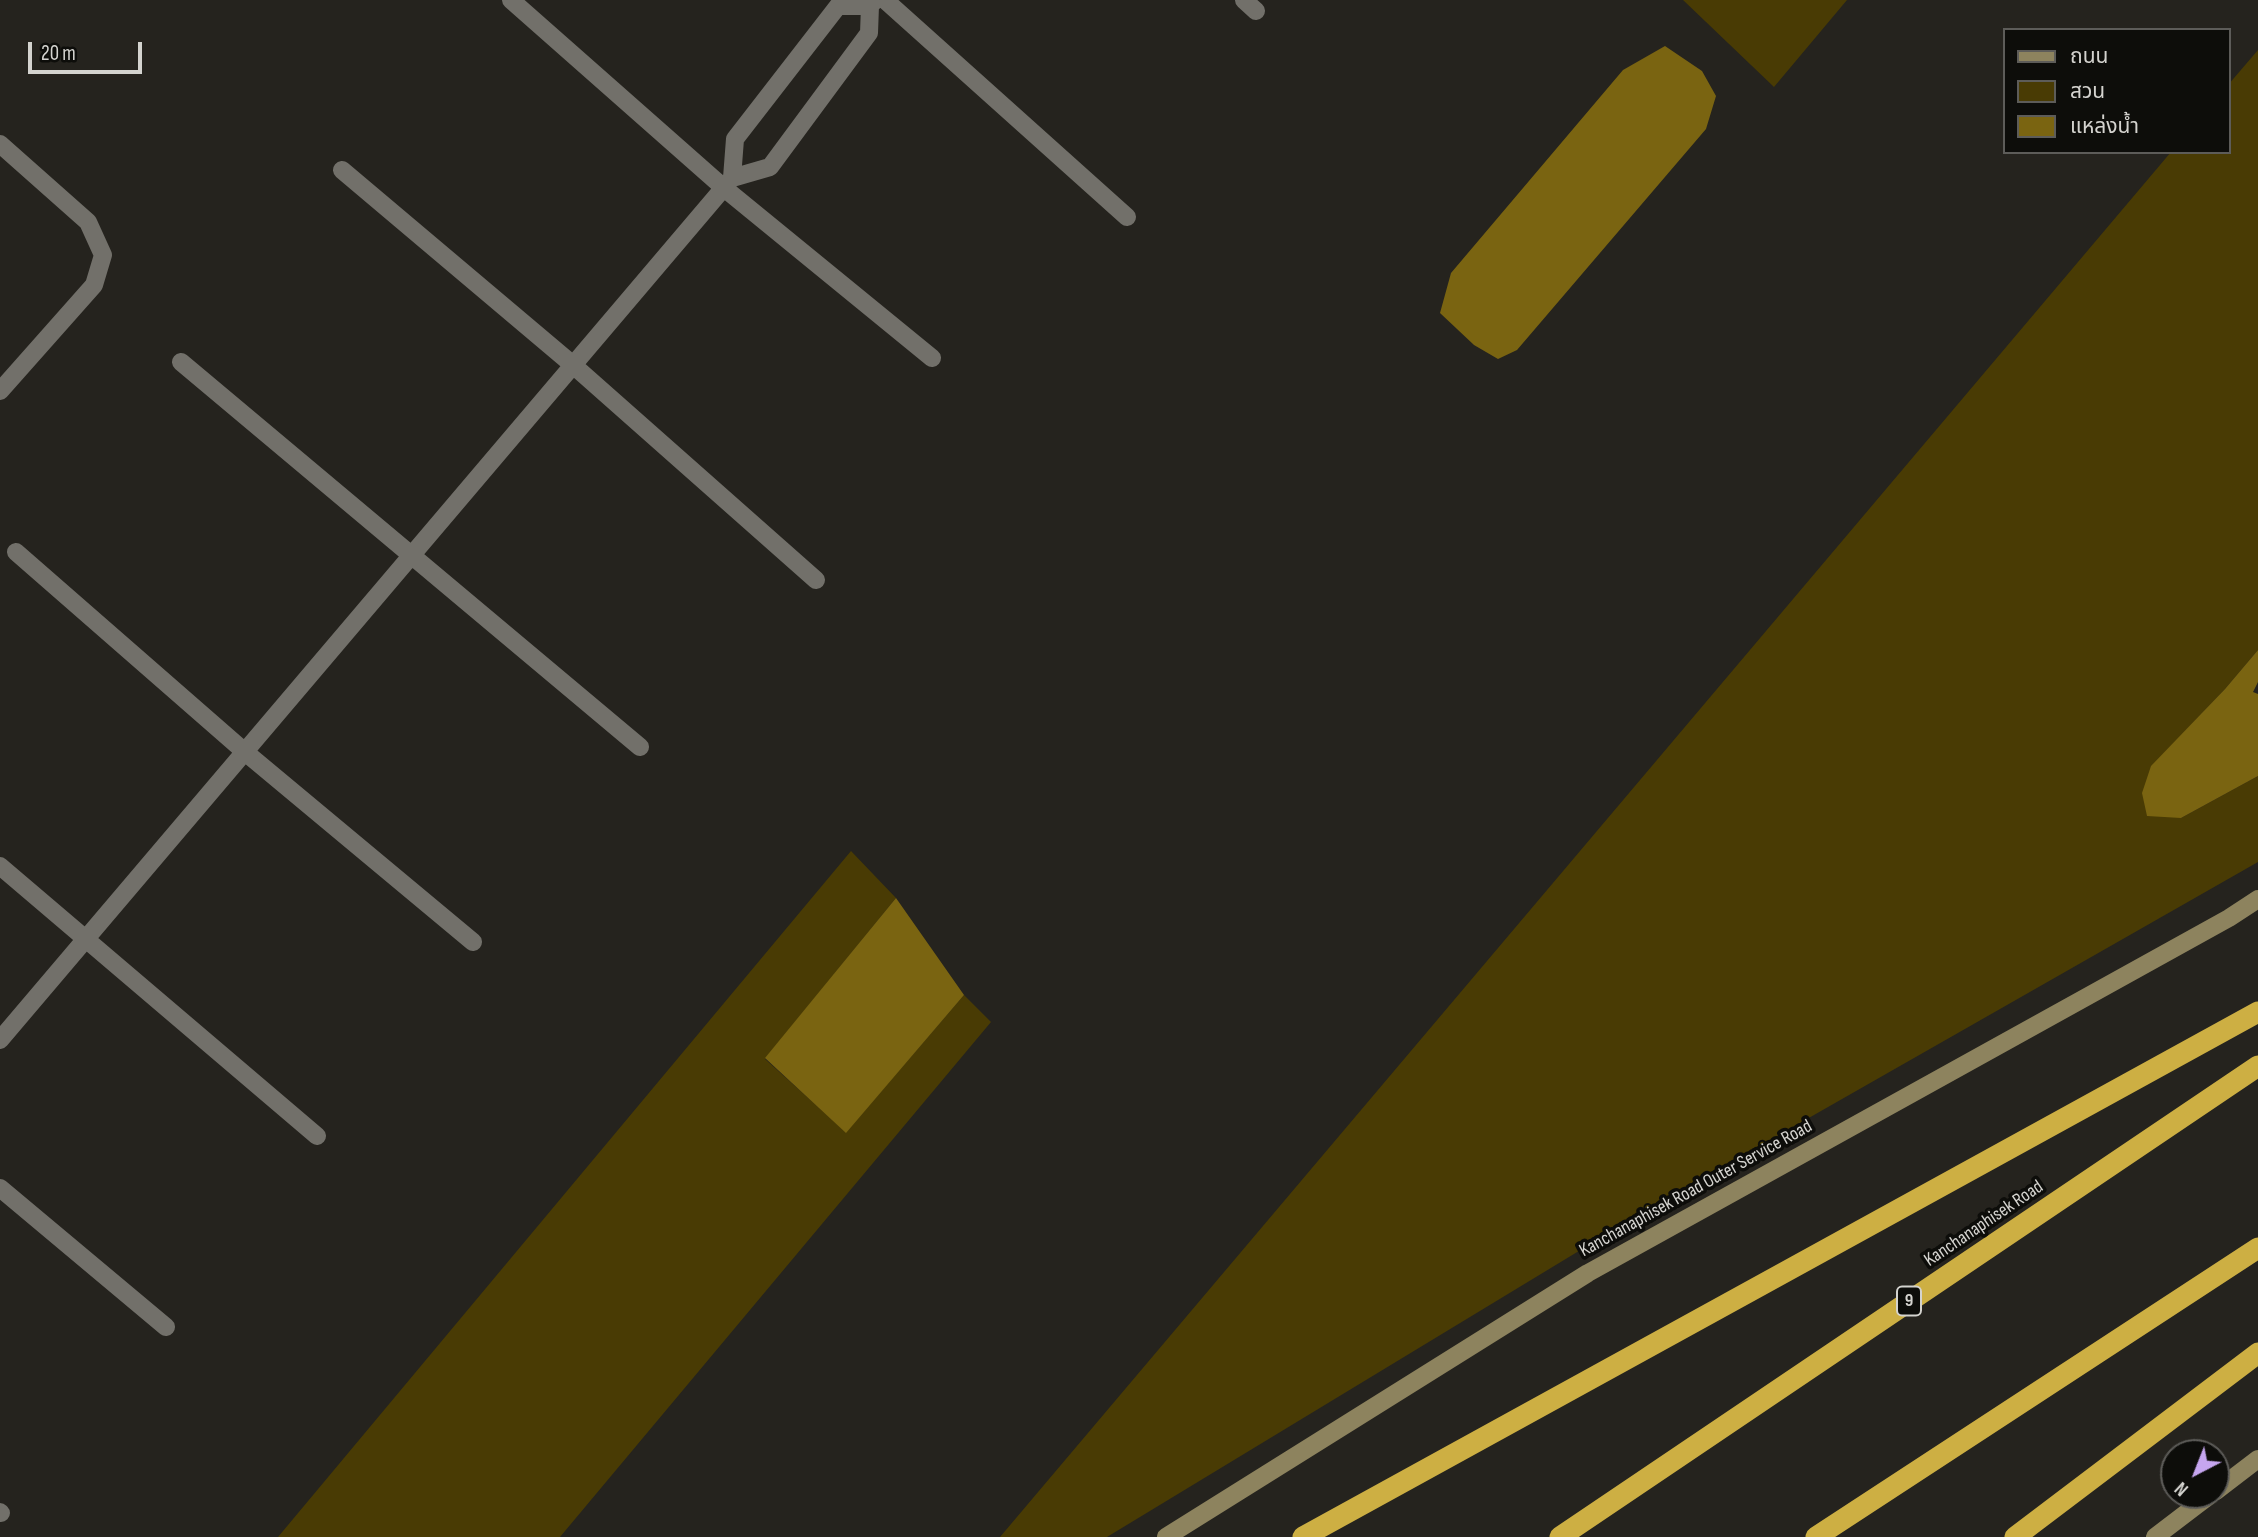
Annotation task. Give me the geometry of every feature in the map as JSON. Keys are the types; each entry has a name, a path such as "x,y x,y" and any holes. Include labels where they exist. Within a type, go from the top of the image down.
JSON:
{"highway":[{"path":"1303,1537 2258,1012"},
{"name":"Kanchanaphisek Road","path":"1560,1537 2258,1066"},
{"path":"1816,1537 2258,1248"},
{"path":"2015,1537 2258,1353"}],"main road":[{"name":"Kanchanaphisek Road Outer Service Road","path":"1166,1537 1588,1273 2229,918 2258,899"},
{"path":"2230,1480 2258,1459"},
{"path":"2155,1537 2192,1509"}],"street":[{"path":"511,0 932,358"},
{"path":"728,183 735,139 838,6 877,2 1127,217"},
{"path":"0,1041 728,183 770,167 869,33 877,2"},
{"path":"0,144 88,222 103,255 94,285 0,391"},
{"path":"342,170 573,365 816,580"},
{"path":"181,362 640,747"},
{"path":"16,552 245,751 474,942"},
{"path":"0,866 317,1136"},
{"path":"0,1188 166,1327"}],"green space":[{"path":"1683,0 1847,0 1774,87"},
{"path":"2258,50 2258,650 2152,766 2181,818 2258,776 2258,862 1635,1217 1107,1537 1000,1537 2169,154 2230,154 2230,83"},
{"path":"851,851 896,898 765,1059 846,1132 964,995 991,1022 560,1537 278,1537"}],"water":[{"path":"1665,46 1702,71 1716,96 1706,129 1517,350 1498,359 1474,345 1440,313 1451,273 1623,70"},
{"path":"2258,650 2258,682 2253,692 2258,694 2258,776 2181,818 2147,816 2142,793 2151,766 2225,689"},
{"path":"896,898 964,995 846,1133 765,1058"}]}
